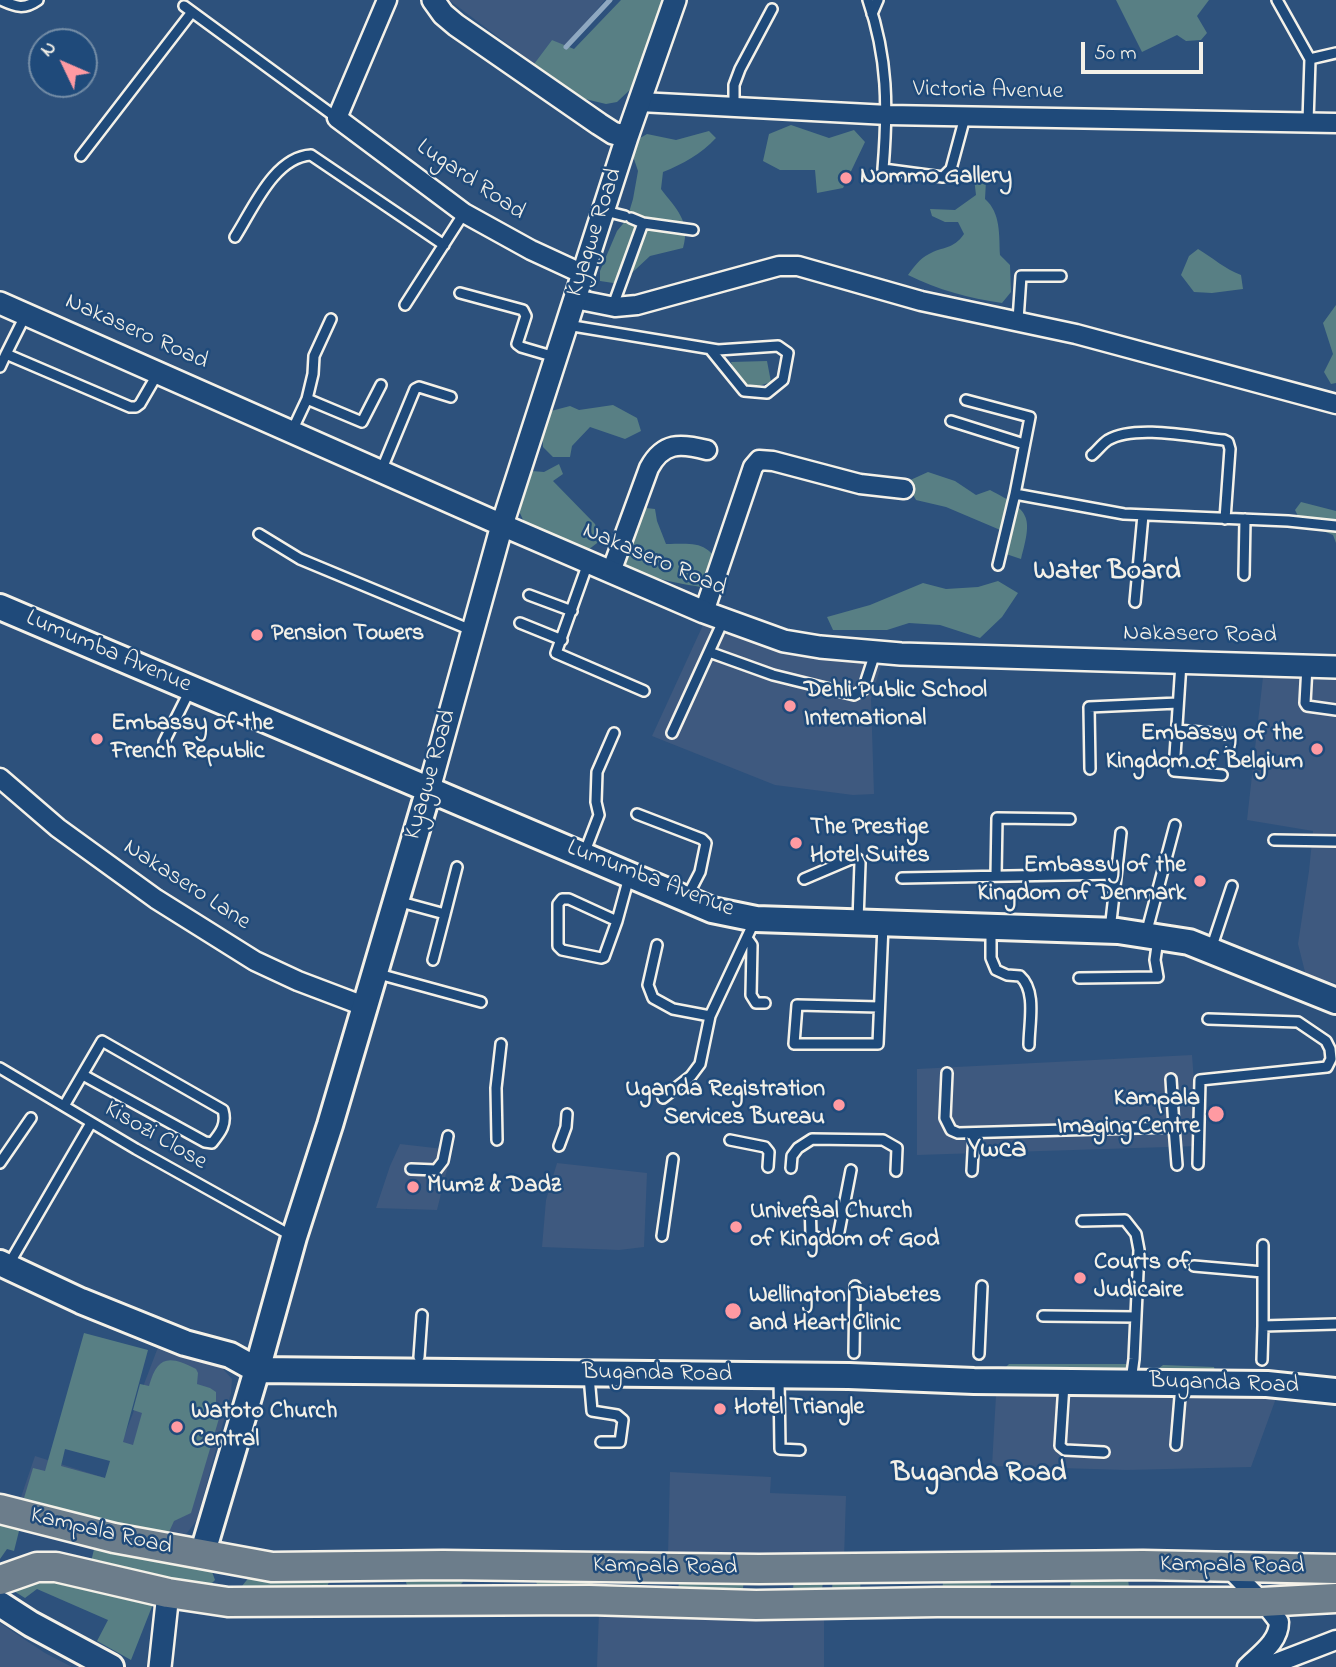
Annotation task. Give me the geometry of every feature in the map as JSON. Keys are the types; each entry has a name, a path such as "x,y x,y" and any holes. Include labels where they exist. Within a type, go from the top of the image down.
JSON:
{"main road":[{"name":"Lumumba Avenue","path":"0,607 752,928 858,922 1110,931 1189,942 1336,1001"},
{"name":"Kyagwe Road","path":"213,1557 257,1370 293,1237 330,1125 429,789"},
{"name":"Buganda Road","path":"3,1265 81,1301 185,1343 230,1355 257,1370 1267,1384 1336,1391"},
{"name":"Kampala Road","path":"0,1509 114,1538 272,1567 443,1564 764,1569 1132,1565 1336,1569"},
{"path":"213,1557 232,1570 232,1585 215,1600"},
{"name":"Kampala Road","path":"0,1580 27,1569 46,1566 168,1593 215,1600 589,1600 763,1605 1262,1602 1336,1598"},
{"path":"763,1605 779,1595 781,1589 777,1576 764,1569"},
{"path":"0,1604 111,1667"}],"street":[{"path":"337,118 387,0"},
{"path":"433,0 456,25 598,124 627,137"},
{"name":"Kyagwe Road","path":"429,789 502,525 627,137 675,0"},
{"name":"Victoria Avenue","path":"640,102 888,115 1336,122"},
{"name":"Lugard Road","path":"337,118 464,213 531,250 583,274"},
{"path":"575,299 615,307 637,305 779,266 798,266 921,301 1018,320 1336,404"},
{"name":"Nakasero Road","path":"0,303 611,572 724,620 784,641 875,651 993,658 1307,664 1336,667"},
{"path":"611,572 656,454 670,446 706,450"},
{"path":"704,612 753,467 759,460 773,461 860,484 904,489"},
{"name":"Nakasero Lane","path":"0,778 58,828 156,899 256,961 298,981 363,1006"},
{"path":"1229,1568 1279,1622 1278,1633 1270,1645 1247,1667"},
{"path":"160,1667 168,1593"},
{"path":"1266,1667 1336,1640"}],"lane":[{"path":"1,0 16,7 27,8 38,0"},
{"path":"867,0 873,14 887,88 888,115 883,169 943,177 951,169 965,117"},
{"path":"873,14 878,0"},
{"path":"1277,0 1310,59 1308,122"},
{"path":"81,156 188,9 337,118"},
{"path":"734,107 734,85 740,69 772,9"},
{"path":"1310,59 1336,53"},
{"path":"235,237 273,177 298,156 311,155 444,245"},
{"path":"603,211 643,223 693,230"},
{"path":"405,305 464,213"},
{"path":"615,300 643,223"},
{"path":"1018,320 1021,276 1061,276"},
{"path":"460,293 523,310 526,316 517,344 556,357"},
{"path":"0,367 26,314"},
{"path":"292,431 307,399 314,356 331,318"},
{"path":"567,325 710,349 783,348 788,353 783,380 767,393 744,391 710,349"},
{"path":"6,355 130,407 140,404 159,372"},
{"path":"307,399 362,422 380,385"},
{"path":"381,471 415,389 419,387 451,397"},
{"path":"966,400 1030,417 998,565"},
{"path":"951,421 1024,444"},
{"path":"1092,456 1107,440 1139,432 1224,440 1228,442 1230,449 1226,519"},
{"path":"1015,494 1124,514 1336,526"},
{"path":"1135,602 1143,515"},
{"path":"1244,575 1245,519"},
{"path":"260,534 300,559 473,631"},
{"path":"588,562 556,653 644,691"},
{"path":"529,595 572,611"},
{"path":"672,733 724,620"},
{"path":"520,624 562,640"},
{"path":"709,652 773,675 855,695 863,690 875,651"},
{"path":"1181,662 1174,771 1222,775"},
{"path":"1307,664 1307,706 1336,710"},
{"path":"164,742 191,688"},
{"path":"1090,769 1089,707 1178,703"},
{"path":"1177,730 1226,734"},
{"path":"584,855 599,815 596,802 597,772 614,733"},
{"path":"637,814 702,839 706,843 700,872 686,899"},
{"path":"996,876 997,817 1069,819"},
{"path":"1079,978 1158,977 1152,937 1175,825"},
{"path":"1110,931 1122,833"},
{"path":"1274,840 1336,841"},
{"path":"804,878 851,859 859,859 858,922"},
{"path":"433,960 457,867"},
{"path":"902,878 1116,874"},
{"path":"617,921 569,899 562,899 558,904 558,946 562,950 604,957 617,921 630,875"},
{"path":"1210,951 1232,886"},
{"path":"396,900 445,914"},
{"path":"879,1007 797,1005 794,1044 878,1044 884,923"},
{"path":"991,927 991,958 996,970 1007,975 1020,976 1027,982 1030,992 1029,1045"},
{"path":"752,928 751,995 756,1003 765,1003"},
{"path":"663,1098 691,1076 700,1064 710,1016 752,928"},
{"path":"657,945 648,985 653,999 673,1009 710,1016"},
{"path":"373,973 481,1002"},
{"path":"1198,1164 1200,1080 1327,1067 1331,1059 1326,1041 1298,1022 1208,1019"},
{"path":"64,1105 102,1041 223,1110 225,1119 222,1131 212,1143 205,1142 83,1075"},
{"path":"497,1140 496,1088 501,1044"},
{"name":"Kisozi Close","path":"0,1068 91,1123 293,1237"},
{"path":"947,1073 945,1118 947,1125 958,1133 1174,1127"},
{"path":"1171,1079 1177,1165"},
{"path":"559,1146 567,1114"},
{"path":"0,1163 31,1118"},
{"path":"3,1265 91,1123"},
{"path":"972,1171 974,1133"},
{"path":"411,1169 436,1170 441,1166 448,1136"},
{"path":"791,1168 792,1156 812,1139 871,1140 891,1143 897,1148 896,1171"},
{"path":"730,1140 765,1147 769,1152 768,1167"},
{"path":"662,1236 673,1159"},
{"path":"810,1202 811,1235 824,1240 838,1237 851,1170"},
{"path":"1082,1220 1125,1220 1136,1234 1139,1250 1131,1383"},
{"path":"1262,1360 1263,1245"},
{"path":"1194,1266 1263,1272"},
{"path":"854,1353 856,1286"},
{"path":"979,1354 982,1286"},
{"path":"419,1357 422,1315"},
{"path":"1043,1316 1136,1317"},
{"path":"1264,1326 1336,1324"},
{"path":"589,1374 592,1411 617,1415 623,1420 620,1442 601,1442"},
{"path":"779,1377 780,1449 800,1450"},
{"path":"1064,1382 1060,1446 1065,1450 1104,1452"},
{"path":"1176,1445 1181,1383"}],"shaded area":[{"path":"449,0 605,0 566,47 552,40 534,64"},
{"path":"703,625 816,657 881,666 871,699 874,794 853,795 775,785 652,736"},
{"path":"1263,677 1336,679 1336,983 1306,976 1298,944 1313,831 1247,820"},
{"path":"1192,1055 1199,1146 917,1155 917,1069"},
{"name":"Mumz & Dadz","path":"400,1144 452,1150 437,1210 376,1208"},
{"path":"557,1163 647,1173 644,1247 619,1250 542,1247 546,1200"},
{"name":"Watoto Church Central","path":"160,1342 216,1361 232,1379 231,1393 197,1520 187,1533 168,1542 18,1506 35,1456 105,1478 122,1442"},
{"path":"1279,1390 1251,1467 1127,1470 992,1466 996,1395"},
{"path":"670,1472 771,1477 770,1493 846,1496 844,1559 668,1556"},
{"path":"599,1611 824,1615 824,1667 597,1667"},
{"path":"0,1623 45,1653 72,1667 0,1667"}],"green space":[{"path":"621,0 673,0 634,86 617,102 606,104 585,99 534,64 552,40 574,49"},
{"path":"1116,0 1209,0 1197,16 1207,33 1201,40 1186,41 1177,35 1142,52"},
{"path":"791,125 829,138 854,130 865,142 843,188 817,193 815,170 780,170 763,161 769,134"},
{"path":"709,131 716,138 710,144 678,166 663,172 661,189 684,223 683,248 650,256 620,284 600,281 600,271 617,231 627,219 633,199 638,171 633,156 635,141 647,134 676,140"},
{"path":"973,170 983,172 986,181 985,199 994,211 998,225 1000,255 1010,265 1011,292 1002,303 954,293 908,275 922,258 952,245 964,234 958,222 945,222 932,216 930,209 955,210 976,195"},
{"path":"1198,249 1241,275 1243,289 1194,292 1181,275 1189,256"},
{"path":"1336,305 1336,383 1331,384 1324,372 1333,354 1323,323"},
{"path":"767,361 771,382 759,386 738,385 731,362"},
{"path":"613,405 637,418 641,431 625,439 590,427 572,446 570,457 553,457 543,447 542,425 551,411 570,406 579,410"},
{"path":"559,464 563,474 553,481 595,524 601,540 588,550 525,524 519,511 532,471 544,472"},
{"path":"928,472 955,481 976,495 990,490 1021,509 1027,523 1027,533 1021,559 1006,554 1005,532 946,507 916,500 906,482"},
{"path":"1301,502 1336,511 1336,543 1333,535 1301,522 1295,510"},
{"path":"646,508 655,509 666,544 702,546 726,572 701,587 652,576 606,553 615,534"},
{"path":"998,581 1018,593 1002,617 980,638 940,625 909,623 887,630 833,630 827,617 870,605 923,583 946,589 978,587"},
{"name":"Watoto Church Central","path":"84,1333 148,1350 123,1442 133,1445 142,1413 133,1410 140,1384 149,1386 156,1369 165,1361 178,1361 196,1369 197,1384 216,1392 216,1403 223,1405 191,1513 174,1521 169,1532 160,1536 48,1512 50,1505 24,1498 33,1468 45,1471","holes":["65,1449 110,1461 105,1478 61,1466"]},
{"path":"1009,1364 1126,1364 1128,1370 1125,1375 1005,1374 1004,1369"},
{"path":"1163,1365 1214,1367 1216,1374 1159,1374 1158,1369"},
{"path":"0,1519 21,1523 14,1551 7,1549 0,1559"},
{"path":"95,1545 211,1569 215,1580 209,1586 90,1566"},
{"path":"54,1573 153,1604 131,1660 97,1641 108,1620 37,1589 25,1598 12,1590"},
{"path":"680,1574 744,1576 743,1589 678,1590"},
{"path":"327,1575 329,1582 326,1589 242,1592 242,1586 250,1576"},
{"path":"944,1575 992,1575 990,1590 942,1591"},
{"path":"1072,1575 1128,1579 1129,1587 1123,1591 1069,1591"},
{"path":"794,1576 824,1576 822,1589 793,1590"},
{"path":"833,1576 861,1577 860,1590 832,1589"},
{"path":"461,1577 463,1582 457,1588 408,1586 406,1583 407,1578"},
{"path":"538,1578 596,1579 590,1588 538,1586"}],"waterway":[{"path":"566,47 610,0"}],"place":[{"name":"Nommo Gallery","path":"846,178"},
{"name":"Pension Towers","path":"257,635"},
{"name":"Dehli Public School International","path":"790,706"},
{"name":"Embassy of the French Republic","path":"97,739"},
{"name":"Embassy of the Kingdom of Belgium","path":"1317,749"},
{"name":"The Prestige Hotel Suites","path":"796,843"},
{"name":"Embassy of the Kingdom of Denmark","path":"1200,881"},
{"name":"Uganda Registration Services Bureau","path":"839,1105"},
{"name":"Kampala Imaging Centre","path":"1216,1114"},
{"name":"Mumz & Dadz","path":"413,1187"},
{"name":"Universal Church of Kingdom of God","path":"736,1227"},
{"name":"Courts of Judicaire","path":"1080,1278"},
{"name":"Wellington Diabetes and Heart Clinic","path":"733,1311"},
{"name":"Hotel Triangle","path":"720,1409"},
{"name":"Watoto Church Central","path":"177,1427"}],"district":[{"name":"Water Board","path":"1107,573"},
{"name":"Ywca","path":"997,1151"},
{"name":"Buganda Road","path":"979,1475"}]}
